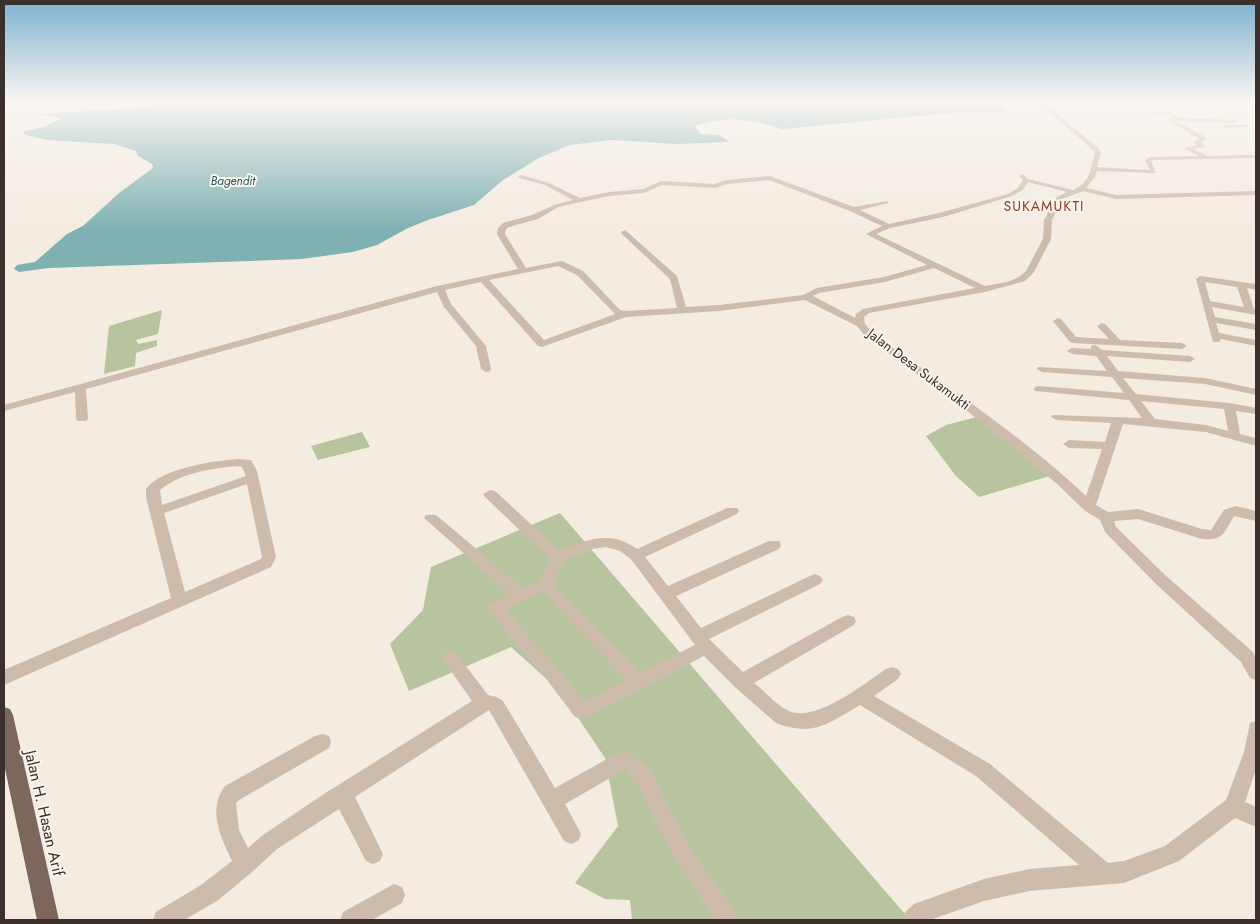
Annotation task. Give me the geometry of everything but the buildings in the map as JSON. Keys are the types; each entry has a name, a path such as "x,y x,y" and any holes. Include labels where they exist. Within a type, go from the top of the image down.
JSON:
{"main road":[{"name":"Jalan H. Hasan Arif","path":"4,715 48,920"}],"street":[{"name":"Jalan Desa Sukamukti","path":"1092,144 1098,152 1092,177 1078,191 1059,198 1048,220 1048,239 1030,272 1022,279 1010,284 866,311 859,316 860,324 869,335 966,404 1061,480 1089,507 1106,518 1110,530 1160,579 1247,657 1256,673"},
{"path":"1202,144 1204,145 1187,148 1206,158"},
{"path":"1093,169 1156,174 1151,169 1149,159 1255,157"},
{"path":"521,176 547,184 579,200"},
{"path":"523,270 501,234 502,228 509,223 534,217 556,206 606,194 644,191 661,183 715,186 726,182 766,178 854,209 888,226"},
{"path":"985,289 870,234 888,226 956,211 1010,195 1021,189 1024,178 1078,191 1116,197 1256,194"},
{"path":"854,209 886,202"},
{"path":"625,232 674,278 682,310"},
{"path":"4,408 440,288 559,263 580,273 617,312 626,314"},
{"path":"483,279 542,344 626,314 719,308 805,297 817,291 881,280 934,264"},
{"path":"1256,287 1200,279 1215,337 1256,342"},
{"path":"1241,285 1253,311"},
{"path":"440,288 447,305 481,346 486,369"},
{"path":"805,297 813,299 835,313 860,324"},
{"path":"1206,303 1253,311"},
{"path":"1211,319 1256,327"},
{"path":"1058,321 1073,340 1182,346"},
{"path":"1102,326 1117,342"},
{"path":"1146,333 1157,344"},
{"path":"1091,341 1098,353 1151,422"},
{"path":"1072,351 1190,359"},
{"path":"1042,369 1205,380 1256,392"},
{"path":"80,388 82,419"},
{"path":"1039,389 1131,396 1228,406 1256,411"},
{"path":"1228,406 1235,437"},
{"path":"1057,417 1151,422 1206,429 1256,442"},
{"path":"1089,507 1118,420"},
{"path":"1069,444 1109,446"},
{"path":"4,678 257,568 268,561 270,557 249,465 242,462 230,462 173,477 153,489 180,601"},
{"path":"157,511 252,478"},
{"path":"490,494 558,558"},
{"path":"636,555 732,511"},
{"path":"1106,518 1138,514 1202,534 1213,535 1217,533 1229,513 1236,511 1256,516"},
{"path":"432,518 521,595"},
{"path":"815,580 702,642 639,682 581,711 550,670 494,608 545,584 558,558 598,541 616,542 636,555 702,642 741,682 782,717 800,722 817,720 860,696 892,674"},
{"path":"666,594 774,545"},
{"path":"545,584 639,682"},
{"path":"741,682 848,621"},
{"path":"450,658 484,703"},
{"path":"860,696 983,770 1105,874"},
{"path":"164,920 209,893 245,865 270,842 484,703 491,702 497,706 571,834"},
{"path":"913,920 922,912 984,890 1029,880 1124,872 1172,854 1233,807 1253,752 1256,729"},
{"path":"245,865 230,831 226,801 232,793 322,742"},
{"path":"552,801 616,762 626,762 636,768 647,782 658,808 684,855 728,920"},
{"path":"332,801 346,800 373,854"},
{"path":"1233,807 1256,817"},
{"path":"351,920 394,895"}],"green space":[{"path":"162,310 158,334 136,340 138,344 157,340 157,346 136,353 135,366 104,374 109,326"},
{"path":"977,417 1050,476 979,497 955,475 926,436 946,425"},
{"path":"362,432 370,447 318,460 311,446"},
{"path":"560,513 910,920 632,920 630,900 605,899 575,883 618,826 605,758 560,691 511,647 409,691 390,644 423,610 431,567"}],"water":[{"name":"Bagendit","path":"114,144 577,144 570,145 539,158 503,180 474,205 428,220 408,228 377,245 353,252 302,259 49,268 19,272 14,269 17,265 35,262 67,234 83,226 119,193 153,168 152,164 138,156 136,151"}],"district":[{"name":"SUKAMUKTI","path":"1044,206"}]}
